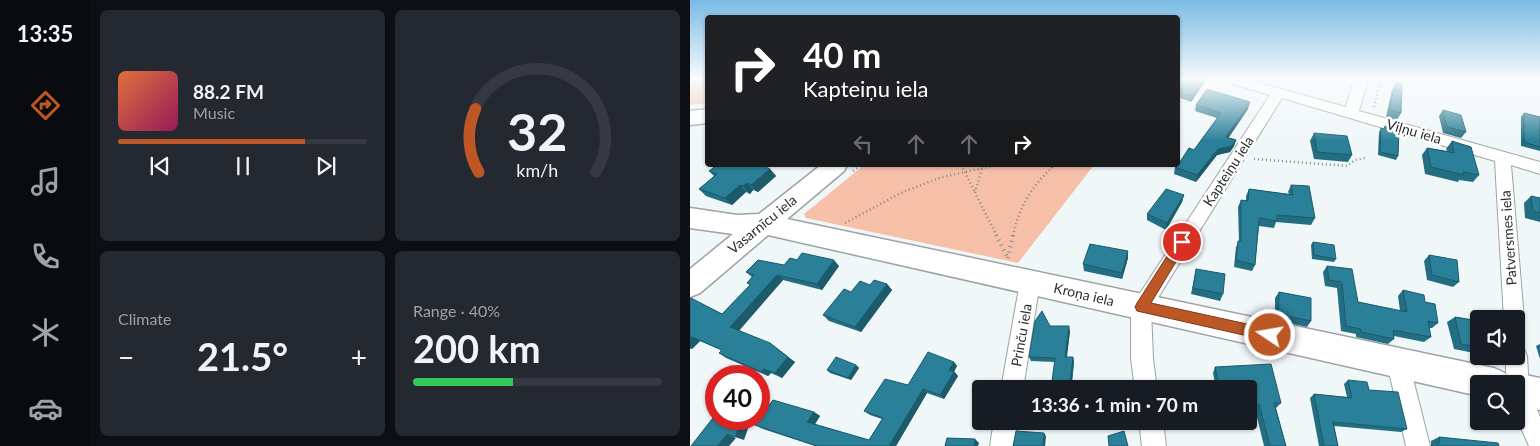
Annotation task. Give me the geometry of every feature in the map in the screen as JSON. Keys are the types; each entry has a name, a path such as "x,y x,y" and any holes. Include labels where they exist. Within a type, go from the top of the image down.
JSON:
{"street":[{"name":"Kapteiņu iela","path":"1141,307 1274,100"},
{"name":"Viļņu iela","path":"1303,100 1540,168"},
{"path":"1350,113 1354,100"},
{"path":"690,118 705,116"},
{"name":"Patversmes iela","path":"1503,157 1513,310"},
{"name":"Vasarnīcu iela","path":"690,285 833,167"},
{"name":"Kroņa iela","path":"690,218 737,225 762,224 1022,274 1141,307 1470,379"},
{"name":"Prinču iela","path":"1013,380 1022,274"},
{"path":"1141,307 1142,359 1145,380"},
{"path":"1398,363 1418,446"},
{"path":"1525,410 1540,444"},
{"path":"1002,446 1005,430"},
{"path":"1152,430 1154,446"}],"path":[{"path":"1376,100 1374,110 1377,120"},
{"path":"1239,154 1254,159 1348,166 1355,160 1365,158"},
{"path":"962,167 1008,258 1022,274"},
{"path":"839,226 901,193 964,171 982,167 975,193"},
{"path":"1008,258 1019,209 1029,193 1053,167"}],"shaded area":[{"path":"690,100 705,100 705,103 690,105"},
{"path":"862,167 1092,167 1018,263 806,218 804,214"}],"building":[{"path":"1200,100 1243,100 1250,102 1226,137 1236,140 1232,146 1218,149 1197,175 1175,167 1180,167 1180,162 1189,148 1194,150 1221,113 1196,105"},
{"path":"1392,100 1401,100 1401,113 1389,110"},
{"path":"1443,110 1461,115 1466,132 1447,127"},
{"path":"1524,113 1540,117 1540,147 1524,142"},
{"path":"1385,126 1399,130 1398,156 1380,152 1381,128 1384,129"},
{"path":"1314,133 1347,136 1352,155 1317,152"},
{"path":"1452,141 1471,147 1479,175 1463,172 1464,175 1431,167 1427,148 1454,153"},
{"path":"714,167 766,167 770,169 751,185 747,183 743,186 740,185 725,198 699,189 717,174 709,171"},
{"path":"1291,185 1309,186 1315,218 1277,215 1277,221 1259,218 1255,265 1236,260 1238,241 1241,241 1241,200 1248,201 1249,189 1293,195"},
{"path":"1166,189 1184,195 1167,223 1147,214"},
{"path":"1531,196 1540,198 1540,213 1533,211"},
{"path":"1313,242 1334,245 1336,259 1314,255"},
{"path":"1090,244 1128,251 1122,273 1083,264"},
{"path":"802,253 834,260 817,284 777,275 730,327 770,343 788,357 775,373 770,371 770,365 746,365 719,353 722,350 692,337 690,338 691,298 722,314 751,284 747,283 754,275 746,272 758,260 784,265 790,258 797,260"},
{"path":"1429,255 1457,260 1459,282 1432,275"},
{"path":"1327,266 1352,269 1358,302 1407,312 1403,290 1424,295 1425,302 1435,304 1438,323 1428,321 1431,337 1393,330 1394,339 1361,332 1361,329 1346,326 1342,282 1329,280"},
{"path":"1196,269 1225,274 1223,294 1193,288"},
{"path":"874,280 887,284 855,327 823,315 844,289 851,292 860,281 870,285"},
{"path":"1279,292 1311,298 1311,321 1278,314"},
{"path":"1042,311 1050,326 1069,326 1065,357 1073,357 1070,380 1052,380 1055,358 1029,357 1035,321"},
{"path":"1455,317 1470,320 1470,346 1461,344"},
{"path":"928,352 954,362 949,370 954,372 940,395 923,389 889,446 817,446 770,430 770,404 773,400 814,412 807,422 869,440 883,418 864,411 885,379 908,385"},
{"path":"836,357 856,365 848,378 827,370"},
{"path":"1271,364 1281,403 1274,403 1286,446 1270,446 1259,404 1257,404 1257,380 1218,380 1215,367"},
{"path":"1348,380 1367,382 1369,390 1398,392 1407,429 1333,422 1338,446 1324,446 1314,394 1352,398"},
{"path":"705,428 705,430 738,430 735,437 727,434 717,446 691,446"},
{"path":"1016,431 1044,433 1043,446 1013,446"},
{"path":"1124,431 1128,446 1109,446 1108,436"},
{"path":"1439,437 1498,443 1499,446 1439,446"},
{"path":"947,438 975,439 974,446 945,446"}],"route":[{"path":"1182,242 1141,307 1270,335"}]}
